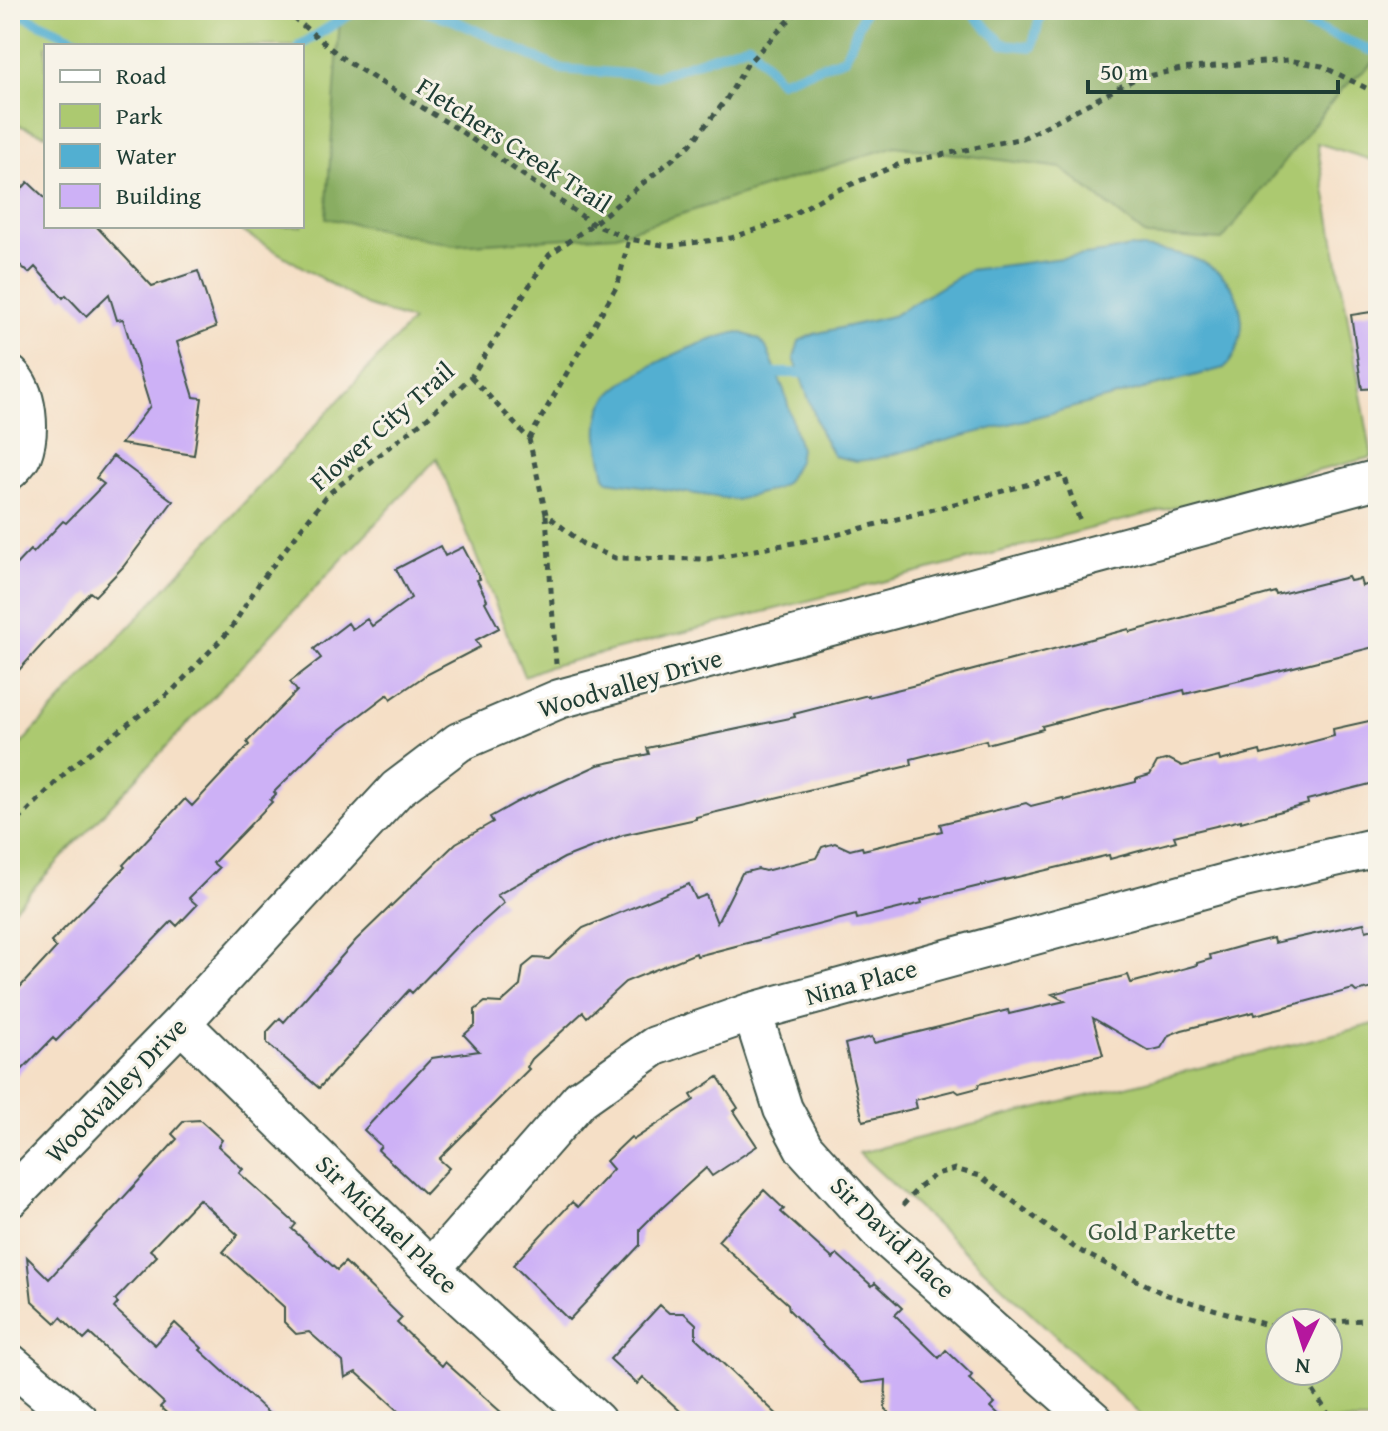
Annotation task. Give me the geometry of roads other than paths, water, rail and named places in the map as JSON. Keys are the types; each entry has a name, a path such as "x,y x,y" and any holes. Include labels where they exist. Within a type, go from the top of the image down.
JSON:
{"street":[{"path":"10,375 19,384 27,418 22,456 10,470"},
{"name":"Woodvalley Drive","path":"10,1198 181,1023 397,789 459,742 559,699 1378,479"},
{"name":"Nina Place","path":"431,1269 580,1099 655,1046 752,1012 1244,878 1378,847"},
{"name":"Sir David Place","path":"752,1012 783,1109 804,1148 879,1231 1094,1421"},
{"name":"Sir Michael Place","path":"181,1023 431,1269 596,1421"},
{"path":"10,1363 79,1421"}],"water":[{"path":"1129,247 1168,251 1203,262 1230,285 1238,301 1242,328 1235,353 1224,368 875,459 856,461 834,456 821,433 794,358 799,341 814,334 892,316 969,270"},
{"path":"739,332 759,339 766,347 784,390 800,449 798,461 786,482 775,489 736,500 608,481 601,458 598,420 604,403 613,392 665,359"}],"waterway":[{"path":"11,10 86,44"},
{"path":"302,44 357,10"},
{"path":"420,10 453,20 560,69 656,76 749,44 780,81 845,58 865,10"},
{"path":"969,10 1003,44 1032,47 1042,10"},
{"path":"1270,10 1370,50 1378,48"},
{"path":"777,373 800,373"}],"park label":[{"name":"Gold Parkette","path":"1162,1231"}]}
